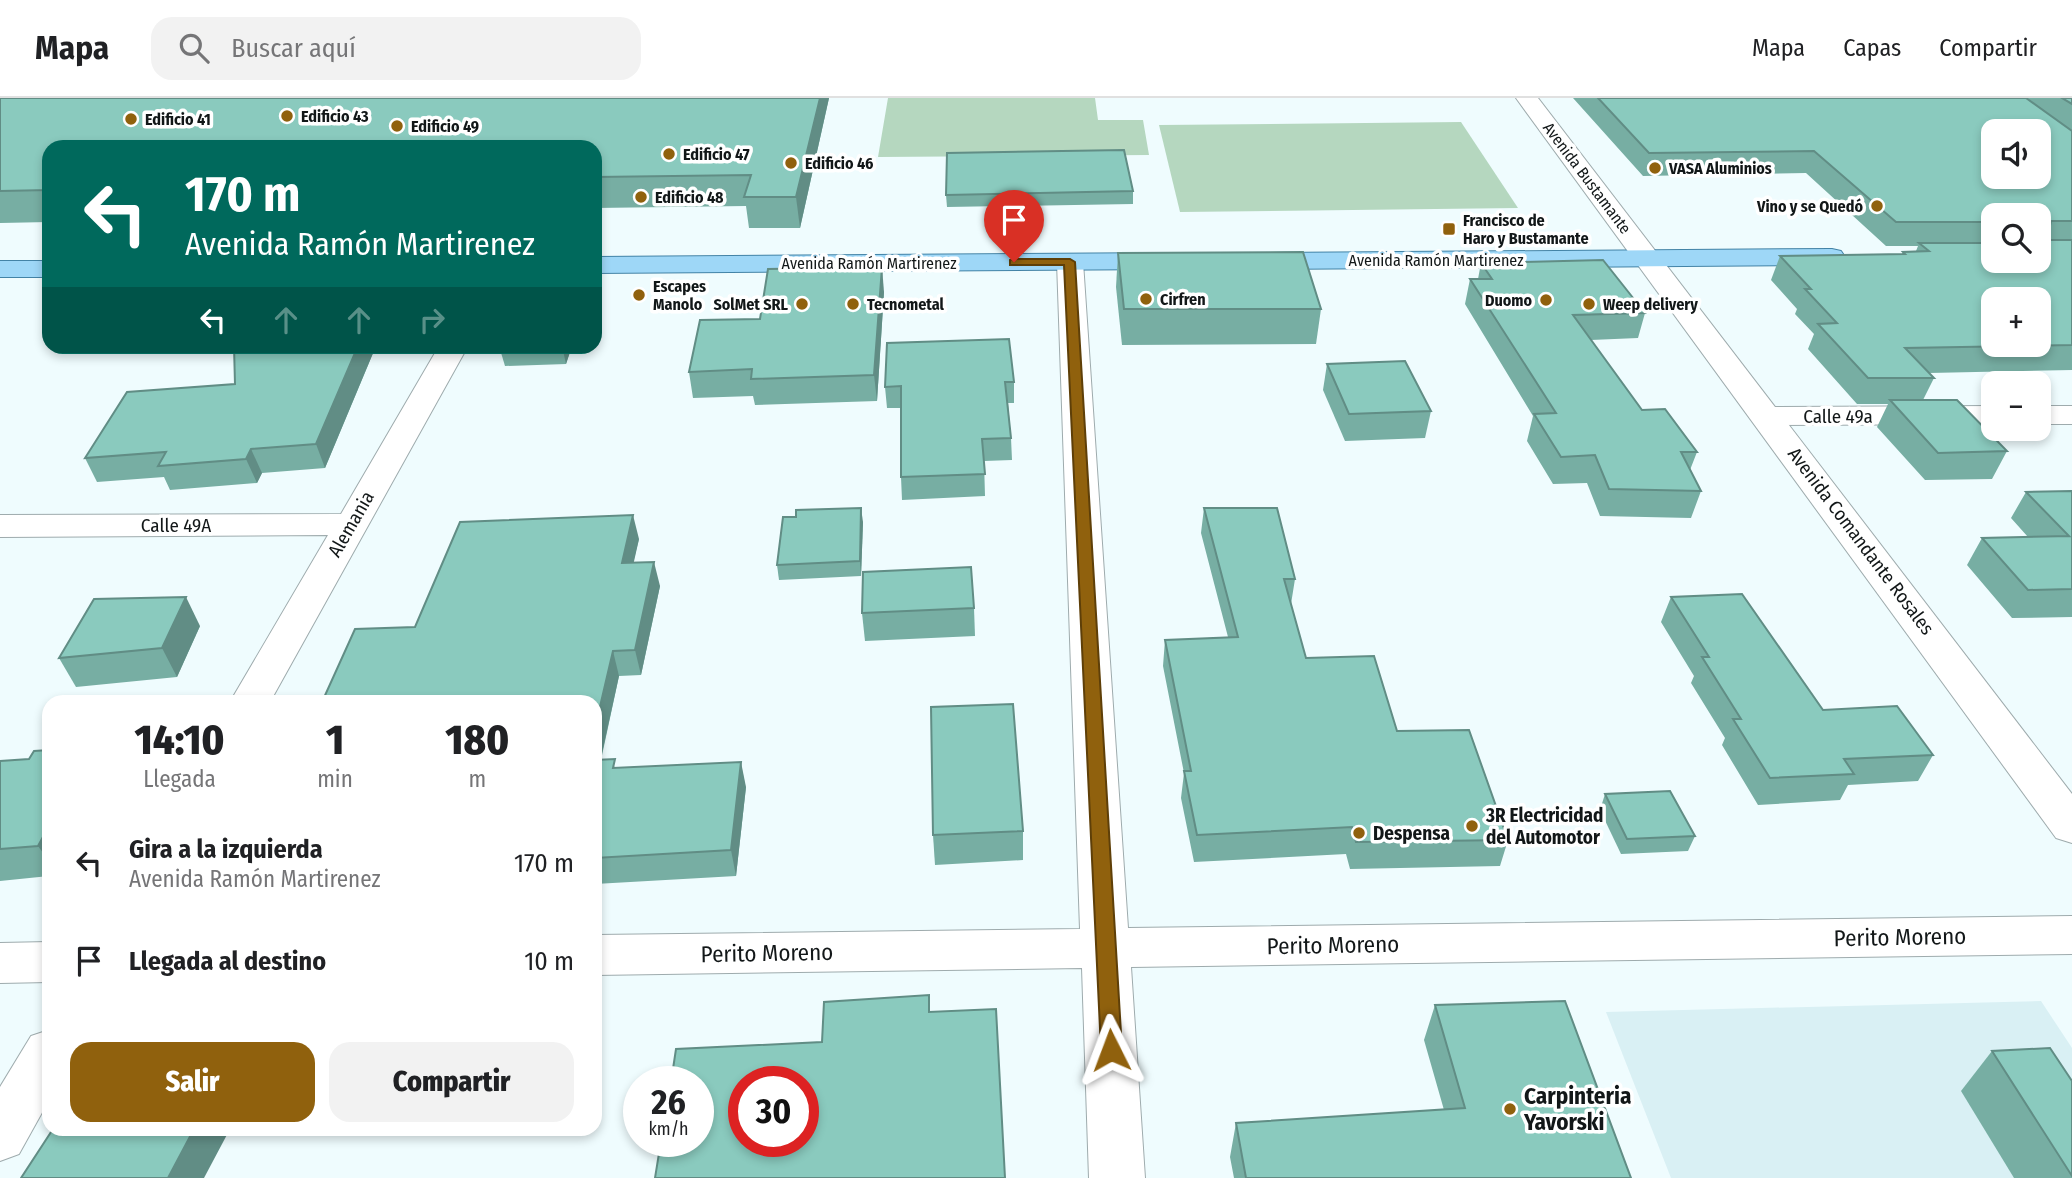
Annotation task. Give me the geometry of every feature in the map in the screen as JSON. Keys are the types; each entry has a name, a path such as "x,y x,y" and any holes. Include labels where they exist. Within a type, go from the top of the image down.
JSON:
{"main road":[{"name":"Avenida Ramón Martirenez","path":"1232,261 1855,257"},
{"name":"Avenida Ramón Martirenez","path":"602,265 1192,261"},
{"path":"0,270 42,269"}],"street":[{"name":"Avenida Bustamante","path":"1527,98 1647,258"},
{"name":"Avenida Comandante Rosales","path":"1647,258 1768,416 2072,826"},
{"path":"1070,262 1117,1178"},
{"name":"Alemania","path":"254,695 449,354"},
{"name":"Calle 49a","path":"1768,416 1981,415"},
{"path":"2051,415 2072,415"},
{"name":"Calle 49A","path":"0,526 351,524"},
{"name":"Perito Moreno","path":"602,955 2072,935"},
{"path":"0,963 42,962"},
{"path":"0,1136 42,1064"}],"shaded area":[{"path":"2041,1001 2072,1048 2072,1178 1671,1178 1606,1012"}],"green space":[{"path":"888,98 1095,98 1098,120 1143,120 1149,155 878,157"},
{"path":"1461,122 1518,208 1180,212 1159,125"}],"building":[{"path":"0,98 820,98 796,197 744,197 751,175 602,177 602,140 42,140 42,190 0,191"},
{"path":"1598,98 2026,98 2072,131 2072,221 2051,221 2051,203 1981,203 1981,222 1896,222 1814,151 1649,153"},
{"path":"1124,150 1133,191 946,195 947,153"},
{"path":"2051,240 2072,240 2072,345 2051,345 2051,287 1981,287 1981,347 1905,348 1934,378 1868,378 1818,324 1837,323 1805,289 1811,289 1780,256 1905,254 1903,252 1929,251 1919,243 1981,243 1981,273 2051,273"},
{"path":"1303,252 1321,309 1124,309 1118,253"},
{"path":"1603,260 1645,313 1573,315 1642,410 1665,409 1697,452 1681,452 1701,491 1609,489 1595,455 1561,457 1534,414 1556,413 1470,279 1492,279 1481,263"},
{"path":"882,267 874,375 751,379 752,369 689,372 700,320 760,319 768,269"},
{"path":"1009,339 1014,382 1005,382 1011,438 982,439 985,474 901,477 901,386 885,387 887,343"},
{"path":"234,354 355,354 316,444 251,449 246,459 158,466 166,452 85,458 127,392 235,384"},
{"path":"1405,361 1431,411 1349,414 1327,364"},
{"path":"1890,400 1957,400 1981,424 1981,441 1997,441 2007,451 1938,453"},
{"path":"2072,491 2072,589 2028,590 1982,538 2069,536 2026,492"},
{"path":"861,508 860,561 777,565 783,517 796,517 796,510"},
{"path":"1204,508 1277,508 1295,579 1284,579 1306,658 1374,656 1397,731 1469,730 1508,840 1356,842 1352,827 1197,835 1184,771 1191,771 1165,640 1238,637"},
{"path":"633,515 622,563 654,562 635,650 613,651 602,698 602,695 325,695 355,629 415,627 460,522"},
{"path":"971,567 974,608 862,613 863,572"},
{"path":"1742,594 1823,710 1897,706 1933,755 1844,759 1854,774 1770,778 1733,719 1741,719 1702,657 1709,657 1671,597"},
{"path":"186,597 162,648 59,658 94,599"},
{"path":"1013,704 1023,831 933,835 931,707"},
{"path":"42,750 42,839 38,846 0,849 0,761 29,759 34,751"},
{"path":"615,759 613,768 741,762 731,850 602,858 602,760"},
{"path":"1670,791 1695,836 1627,839 1605,794"},
{"path":"929,995 929,1012 996,1009 1005,1178 655,1178 658,1157 714,1157 714,1066 673,1066 676,1049 822,1042 824,1002"},
{"path":"1565,1001 1631,1178 1246,1178 1236,1123 1465,1108 1435,1005"},
{"path":"2050,1048 2072,1081 2072,1176 1992,1051"},
{"path":"48,1136 190,1136 168,1178 21,1178"}],"place":[{"name":"Edificio 43","path":"287,116"},
{"name":"Edificio 41","path":"131,119"},
{"name":"Edificio 49","path":"397,126"},
{"name":"Edificio 47","path":"669,154"},
{"name":"Edificio 46","path":"791,163"},
{"name":"VASA Aluminios","path":"1655,168"},
{"name":"Edificio 48","path":"641,197"},
{"name":"Vino y se Quedó","path":"1877,206"},
{"name":"Francisco de Haro y Bustamante","path":"1449,229"},
{"name":"Escapes Manolo","path":"639,295"},
{"name":"Cirfren","path":"1146,299"},
{"name":"Duomo","path":"1546,300"},
{"name":"SolMet SRL","path":"802,304"},
{"name":"Tecnometal","path":"853,304"},
{"name":"Weep delivery","path":"1589,304"},
{"name":"3R Electricidad del Automotor","path":"1472,826"},
{"name":"Despensa","path":"1359,833"},
{"name":"Carpinteria Yavorski","path":"1510,1109"}],"route":[{"path":"1014,262 1070,262 1111,1050"}]}
